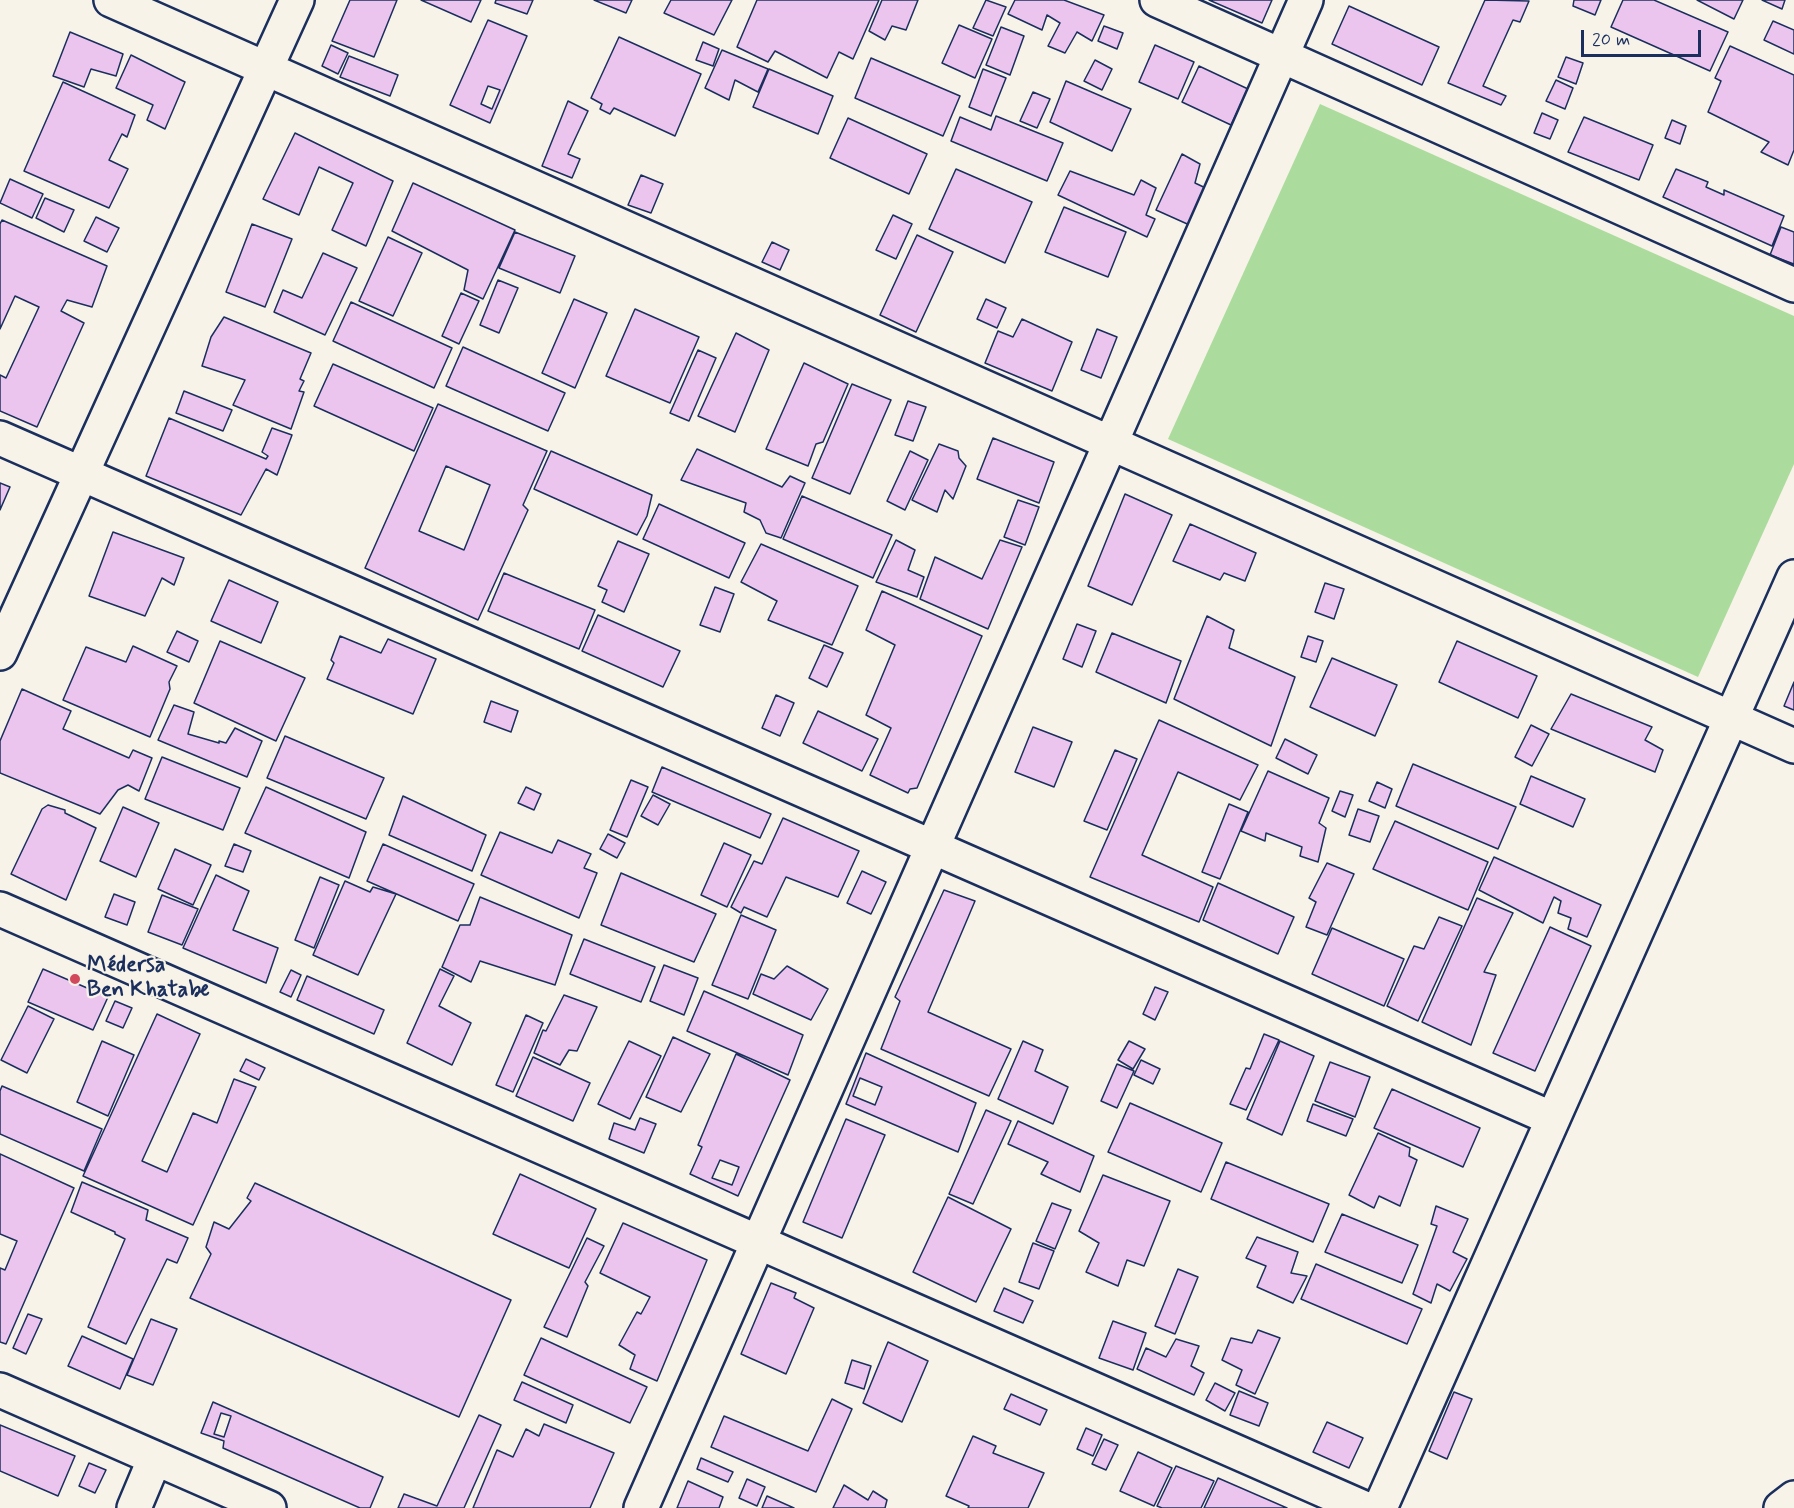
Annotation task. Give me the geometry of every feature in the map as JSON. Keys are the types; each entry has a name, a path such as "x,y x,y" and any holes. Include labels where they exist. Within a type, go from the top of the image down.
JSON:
{"street":[{"path":"111,0 1794,746"},
{"path":"0,653 297,0"},
{"path":"1157,0 1794,285"},
{"path":"641,1508 1306,0"},
{"path":"0,438 1553,1119"},
{"path":"1380,1508 1794,577"},
{"path":"0,909 1364,1508"},
{"path":"0,1390 269,1508"},
{"path":"134,1508 155,1458"},
{"path":"1781,1508 1794,1498"}],"green space":[{"path":"1320,104 1794,316 1794,464 1698,677 1168,439"}],"building":[{"path":"350,0 397,0 374,57 332,41"},
{"path":"421,0 481,0 471,22"},
{"path":"496,0 533,0 527,14 495,3"},
{"path":"594,0 632,0 626,13"},
{"path":"671,0 732,0 714,35 664,13"},
{"path":"757,0 879,0 853,59 839,52 827,78 775,51 768,62 737,47"},
{"path":"882,0 918,0 906,30 892,26 885,40 869,31"},
{"path":"986,0 1006,7 993,36 973,28"},
{"path":"1015,0 1064,0 1104,15 1092,41 1077,32 1065,53 1048,46 1060,23 1047,15 1042,30 1008,14"},
{"path":"1209,0 1272,0 1262,23"},
{"path":"1485,0 1529,1 1520,22 1513,20 1483,86 1506,96 1501,105 1448,83"},
{"path":"1574,0 1601,0 1595,15 1573,6"},
{"path":"1623,0 1654,0 1728,32 1710,71 1611,27"},
{"path":"1697,0 1743,0 1734,19"},
{"path":"1762,0 1785,0 1782,9"},
{"path":"1349,6 1439,47 1422,85 1332,44"},
{"path":"488,20 527,36 490,123 450,105","holes":["488,86 500,90 492,109 481,104"]},
{"path":"1773,21 1794,30 1794,54 1764,40"},
{"path":"959,25 992,39 975,78 942,63"},
{"path":"1104,26 1123,33 1117,49 1098,41"},
{"path":"1001,27 1024,36 1010,75 986,65"},
{"path":"70,32 123,54 116,76 91,69 84,87 53,76"},
{"path":"619,37 701,74 675,136 614,108 610,114 600,109 602,104 591,98"},
{"path":"703,42 719,49 713,66 696,60"},
{"path":"331,45 348,53 338,74 322,66"},
{"path":"1155,45 1194,62 1178,99 1139,82"},
{"path":"1730,46 1794,75 1794,150 1788,165 1761,152 1769,142 1708,112 1721,81 1715,78"},
{"path":"722,50 768,69 758,92 735,80 729,100 705,88"},
{"path":"131,55 185,82 165,129 147,120 153,105 116,88"},
{"path":"349,56 398,75 390,96 340,77"},
{"path":"1566,57 1583,63 1576,84 1558,77"},
{"path":"871,58 960,96 943,136 855,98"},
{"path":"1095,60 1112,69 1102,90 1084,81"},
{"path":"1199,66 1248,89 1231,125 1182,102"},
{"path":"769,69 833,96 818,134 753,107"},
{"path":"983,69 1006,78 991,116 969,107"},
{"path":"1556,80 1573,88 1565,109 1546,101"},
{"path":"1066,81 1131,109 1112,151 1050,122"},
{"path":"63,82 135,115 127,137 122,134 109,160 128,169 109,208 24,171"},
{"path":"1033,92 1050,99 1037,128 1020,121"},
{"path":"568,101 588,111 568,154 580,159 572,178 542,166"},
{"path":"1542,113 1558,120 1550,139 1534,133"},
{"path":"996,116 1063,143 1047,181 951,141 960,117 991,130"},
{"path":"1584,117 1653,145 1639,180 1568,152"},
{"path":"848,118 927,154 909,194 830,158"},
{"path":"1672,120 1686,126 1680,144 1665,138"},
{"path":"295,133 393,181 366,246 332,230 353,183 319,167 299,215 263,199"},
{"path":"1182,154 1200,164 1195,183 1212,191 1194,227 1156,210"},
{"path":"956,169 1032,202 1005,263 929,229"},
{"path":"1676,169 1708,182 1706,187 1724,195 1724,190 1784,216 1772,246 1663,197"},
{"path":"1070,171 1134,195 1141,180 1156,188 1146,215 1155,219 1147,237 1058,195"},
{"path":"641,175 663,184 651,213 628,205"},
{"path":"10,179 43,194 32,218 0,203"},
{"path":"413,183 515,230 483,299 464,290 468,270 392,231"},
{"path":"45,198 74,210 64,232 36,218"},
{"path":"1064,207 1126,232 1108,277 1045,252"},
{"path":"893,215 912,224 896,259 876,250"},
{"path":"96,217 119,228 107,252 84,241"},
{"path":"2,220 107,266 92,307 67,300 61,311 84,323 37,427 0,411 0,375 6,378 39,307 15,296 0,329 0,224"},
{"path":"252,224 292,239 265,307 226,292"},
{"path":"1781,227 1794,232 1794,264 1770,255"},
{"path":"515,232 575,256 560,293 499,268"},
{"path":"917,235 953,252 916,332 880,315"},
{"path":"388,237 422,253 393,316 359,301"},
{"path":"772,242 789,250 780,270 762,262"},
{"path":"323,253 357,268 325,335 274,312 283,290 302,298"},
{"path":"498,280 518,288 499,333 480,325"},
{"path":"461,293 479,301 459,344 442,336"},
{"path":"574,299 607,313 575,388 542,373"},
{"path":"986,299 1006,308 997,328 977,319"},
{"path":"351,302 452,348 434,388 333,341"},
{"path":"635,309 699,337 670,403 606,376"},
{"path":"224,317 311,353 300,379 304,381 299,391 304,392 291,429 233,405 245,380 202,366 211,337"},
{"path":"1022,319 1072,342 1052,391 985,363 998,331 1013,337"},
{"path":"1097,329 1117,337 1101,378 1081,370"},
{"path":"736,333 769,350 735,432 698,416"},
{"path":"463,347 565,393 548,431 446,386"},
{"path":"698,350 716,358 689,421 670,413"},
{"path":"804,363 848,384 823,442 816,444 808,466 766,449"},
{"path":"333,364 433,408 414,451 314,406"},
{"path":"852,384 891,400 850,494 812,478"},
{"path":"184,391 232,410 223,431 176,413"},
{"path":"908,401 926,407 913,441 895,435"},
{"path":"438,404 547,451 523,505 528,510 478,620 365,568","holes":["446,466 490,485 464,550 419,531"]},
{"path":"169,418 266,459 268,456 262,452 272,428 292,435 277,475 266,469 241,515 146,476"},
{"path":"993,438 1054,462 1039,503 977,479"},
{"path":"939,444 958,451 959,458 966,466 953,499 945,490 937,512 912,500"},
{"path":"697,449 782,487 790,476 805,483 781,538 766,533 760,520 744,512 746,503 681,480"},
{"path":"551,451 652,495 647,516 637,535 534,489"},
{"path":"910,451 928,460 905,510 887,501"},
{"path":"0,483 10,487 0,510"},
{"path":"1125,494 1172,515 1132,605 1088,586"},
{"path":"802,496 892,535 873,578 783,539"},
{"path":"1018,500 1039,507 1025,545 1004,537"},
{"path":"659,504 745,543 729,578 643,539"},
{"path":"1190,524 1256,553 1245,581 1224,573 1220,580 1173,561"},
{"path":"113,532 184,558 174,585 162,578 145,616 89,596"},
{"path":"896,540 915,550 908,570 924,577 917,597 876,582"},
{"path":"1000,540 1022,547 988,629 920,599 935,557 982,579"},
{"path":"618,541 649,554 624,612 602,602 607,590 598,586"},
{"path":"761,544 858,586 832,645 768,620 777,601 741,582"},
{"path":"504,573 595,610 579,649 488,611"},
{"path":"229,580 278,602 261,643 211,621"},
{"path":"1325,583 1344,589 1334,619 1315,612"},
{"path":"715,587 734,594 720,632 700,625"},
{"path":"882,591 982,636 917,788 910,789 908,793 870,775 891,728 866,715 895,645 866,630"},
{"path":"598,615 680,651 663,687 582,651"},
{"path":"1207,616 1234,630 1229,648 1295,677 1271,746 1174,699"},
{"path":"1077,624 1096,631 1082,667 1063,659"},
{"path":"177,631 198,641 189,662 167,652"},
{"path":"1112,633 1181,661 1166,703 1096,672"},
{"path":"340,636 381,653 388,639 436,659 413,714 327,679 334,663 331,660"},
{"path":"1308,636 1323,641 1316,662 1301,657"},
{"path":"220,641 305,678 276,741 194,703"},
{"path":"1457,641 1537,676 1518,718 1439,682"},
{"path":"824,645 843,653 827,687 809,678"},
{"path":"133,646 177,666 150,737 63,700 86,647 126,662"},
{"path":"1332,658 1397,685 1375,736 1310,707"},
{"path":"1794,682 1794,710 1784,706"},
{"path":"22,689 71,711 63,729 129,758 133,750 152,758 139,791 128,785 118,790 100,814 0,773 0,741"},
{"path":"1571,694 1652,727 1645,740 1663,750 1655,772 1551,729"},
{"path":"776,695 794,703 780,736 762,728"},
{"path":"491,701 518,711 511,732 484,722"},
{"path":"174,705 194,712 188,734 226,743 235,728 262,741 247,777 158,740"},
{"path":"818,711 878,739 862,771 803,743"},
{"path":"1159,720 1258,765 1240,800 1178,772 1142,855 1213,887 1199,922 1090,877"},
{"path":"1531,725 1549,734 1532,766 1515,757"},
{"path":"1033,727 1072,742 1054,787 1015,772"},
{"path":"285,736 384,778 366,819 267,778"},
{"path":"1285,739 1317,755 1308,774 1276,758"},
{"path":"1115,750 1137,759 1107,830 1084,821"},
{"path":"162,757 240,788 223,830 145,799"},
{"path":"1413,764 1516,807 1498,849 1396,806"},
{"path":"662,767 771,814 760,838 652,792"},
{"path":"1268,771 1329,798 1319,823 1326,828 1318,862 1300,856 1302,847 1266,833 1265,841 1241,831"},
{"path":"1531,776 1585,799 1573,827 1520,804"},
{"path":"631,780 648,787 627,837 610,830"},
{"path":"1377,782 1392,789 1385,808 1369,801"},
{"path":"266,787 366,832 349,878 245,833"},
{"path":"526,787 541,794 534,810 518,803"},
{"path":"1340,791 1353,795 1345,817 1332,811"},
{"path":"653,795 670,804 658,825 641,816"},
{"path":"403,796 486,835 472,871 389,835"},
{"path":"1229,804 1248,812 1220,879 1202,872"},
{"path":"48,805 65,810 65,813 96,828 66,900 11,874 42,809"},
{"path":"123,807 159,823 136,877 100,861"},
{"path":"1358,809 1379,816 1370,842 1349,835"},
{"path":"783,818 859,851 838,897 786,877 767,917 744,907 741,913 731,907 754,861 762,864"},
{"path":"1395,821 1488,862 1468,910 1373,869"},
{"path":"500,832 552,853 558,840 591,854 584,868 597,873 579,918 481,875"},
{"path":"608,834 625,843 617,858 600,849"},
{"path":"724,843 751,855 727,907 701,895"},
{"path":"234,844 251,851 243,872 225,866"},
{"path":"383,844 474,884 458,921 367,881"},
{"path":"175,849 211,865 193,905 158,889"},
{"path":"1494,857 1601,905 1587,937 1568,929 1571,918 1558,913 1561,901 1554,897 1543,923 1479,890"},
{"path":"1327,863 1354,874 1327,935 1306,927 1316,902 1309,898"},
{"path":"862,871 886,882 871,914 847,903"},
{"path":"621,873 716,914 694,962 601,925"},
{"path":"216,875 249,891 233,930 278,948 266,983 183,948"},
{"path":"320,877 339,885 314,948 295,940"},
{"path":"345,881 370,892 373,887 396,894 358,975 313,955"},
{"path":"1218,883 1294,917 1278,954 1203,920"},
{"path":"944,890 975,901 928,1012 1011,1049 989,1096 881,1049 900,1001 895,997"},
{"path":"114,894 135,902 127,925 105,917"},
{"path":"162,895 198,909 182,945 148,932"},
{"path":"480,897 572,935 555,985 480,961 471,982 442,967 460,925 470,925"},
{"path":"1477,898 1513,913 1484,972 1496,975 1471,1045 1422,1022"},
{"path":"741,915 776,930 748,999 712,985"},
{"path":"1439,917 1462,926 1418,1021 1387,1006 1414,946 1424,949"},
{"path":"1550,927 1591,946 1535,1071 1493,1053"},
{"path":"1332,928 1404,959 1384,1006 1312,974"},
{"path":"584,939 655,967 641,1002 570,974"},
{"path":"664,965 698,978 684,1015 650,1001"},
{"path":"787,966 828,989 811,1020 753,994 761,974 774,979"},
{"path":"43,969 108,997 93,1030 28,1002"},
{"path":"440,969 454,976 439,1006 471,1023 452,1065 407,1043"},
{"path":"291,970 301,975 291,997 280,992"},
{"path":"307,976 384,1010 374,1034 297,1000"},
{"path":"1155,987 1168,992 1155,1020 1143,1014"},
{"path":"704,991 803,1035 788,1075 687,1031"},
{"path":"564,995 597,1007 577,1051 569,1050 560,1065 534,1053 543,1030 546,1031"},
{"path":"115,1001 132,1008 123,1028 106,1021"},
{"path":"28,1006 54,1019 27,1073 1,1060"},
{"path":"157,1014 200,1034 142,1161 167,1172 193,1113 217,1123 234,1079 256,1087 193,1225 83,1176"},
{"path":"526,1015 543,1023 513,1092 496,1085"},
{"path":"1264,1034 1279,1040 1246,1110 1230,1104 1246,1068 1250,1069"},
{"path":"673,1037 710,1054 681,1112 646,1097"},
{"path":"102,1041 134,1055 108,1116 77,1102"},
{"path":"629,1041 661,1056 630,1119 598,1104"},
{"path":"1023,1041 1043,1050 1035,1071 1068,1087 1053,1124 998,1099"},
{"path":"1129,1041 1145,1049 1133,1069 1118,1060"},
{"path":"1280,1041 1314,1056 1282,1135 1247,1119"},
{"path":"866,1053 976,1103 958,1152 846,1104","holes":["860,1078 882,1087 875,1105 853,1096"]},
{"path":"736,1054 790,1080 738,1196 690,1174 702,1147 698,1145","holes":["720,1160 739,1167 732,1185 712,1178"]},
{"path":"533,1057 590,1083 573,1121 516,1096"},
{"path":"246,1059 265,1068 259,1080 240,1071"},
{"path":"1141,1060 1160,1069 1153,1084 1134,1075"},
{"path":"1330,1062 1370,1077 1355,1117 1315,1101"},
{"path":"1117,1064 1134,1071 1117,1108 1101,1101"},
{"path":"2,1086 102,1129 84,1171 0,1134"},
{"path":"1392,1089 1480,1128 1463,1167 1374,1128"},
{"path":"1130,1103 1222,1143 1201,1192 1108,1152"},
{"path":"1313,1104 1353,1119 1346,1136 1307,1121"},
{"path":"986,1110 1011,1121 973,1204 949,1194"},
{"path":"640,1118 656,1124 644,1153 609,1139 614,1123 635,1130"},
{"path":"846,1119 885,1135 842,1238 803,1222"},
{"path":"1018,1121 1094,1156 1080,1192 1041,1174 1048,1162 1008,1144"},
{"path":"1378,1133 1410,1148 1409,1156 1417,1160 1400,1206 1379,1196 1374,1208 1349,1195"},
{"path":"0,1154 74,1188 6,1344 0,1342 0,1268 5,1270 17,1241 0,1234"},
{"path":"1226,1162 1329,1204 1313,1242 1211,1199"},
{"path":"520,1174 596,1209 569,1268 493,1234"},
{"path":"1103,1175 1170,1201 1144,1266 1127,1260 1118,1286 1086,1272 1099,1243 1079,1231"},
{"path":"82,1182 148,1210 146,1220 188,1238 177,1263 167,1259 126,1344 88,1327 125,1239 71,1212"},
{"path":"255,1183 511,1300 459,1417 190,1298 211,1254 206,1247 214,1222 229,1229 251,1201 247,1198"},
{"path":"948,1197 1011,1229 976,1302 913,1272"},
{"path":"1052,1203 1071,1210 1055,1249 1036,1241"},
{"path":"1436,1206 1468,1219 1453,1252 1467,1259 1450,1291 1437,1284 1431,1303 1413,1294 1437,1226 1431,1224"},
{"path":"1342,1214 1418,1245 1402,1283 1325,1252"},
{"path":"623,1223 707,1260 657,1381 630,1369 635,1355 619,1345 637,1312 641,1314 650,1297 600,1273"},
{"path":"1257,1237 1298,1252 1291,1273 1307,1276 1293,1303 1257,1287 1266,1266 1246,1258"},
{"path":"587,1238 604,1246 585,1282 588,1286 567,1337 544,1327"},
{"path":"1033,1243 1054,1251 1039,1289 1019,1282"},
{"path":"1316,1264 1422,1309 1407,1344 1301,1299"},
{"path":"1178,1269 1198,1277 1175,1334 1155,1326"},
{"path":"771,1283 796,1293 794,1298 814,1308 786,1374 741,1354"},
{"path":"1004,1288 1033,1301 1023,1323 994,1311"},
{"path":"28,1314 42,1319 26,1354 13,1348"},
{"path":"151,1319 177,1329 153,1385 127,1375"},
{"path":"1113,1321 1146,1333 1133,1370 1099,1358"},
{"path":"1258,1330 1280,1338 1255,1394 1236,1385 1242,1370 1222,1360 1231,1338 1252,1343"},
{"path":"82,1336 133,1359 120,1389 68,1366"},
{"path":"541,1338 647,1387 630,1423 524,1375"},
{"path":"1176,1339 1199,1346 1191,1366 1204,1373 1194,1395 1137,1369 1146,1348 1166,1357"},
{"path":"888,1342 928,1361 902,1422 863,1403"},
{"path":"852,1360 871,1366 864,1389 845,1383"},
{"path":"522,1382 573,1405 566,1423 514,1400"},
{"path":"1215,1383 1235,1393 1225,1411 1206,1400"},
{"path":"1239,1391 1268,1403 1259,1426 1230,1415"},
{"path":"1454,1392 1472,1399 1447,1459 1429,1451"},
{"path":"1011,1394 1047,1410 1040,1425 1004,1409"},
{"path":"832,1399 852,1409 816,1492 711,1447 724,1416 808,1451"},
{"path":"213,1402 383,1477 370,1508 360,1508 223,1448 224,1441 201,1433","holes":["221,1413 231,1416 224,1437 214,1434"]},
{"path":"479,1415 501,1425 464,1508 398,1508 404,1494 437,1506"},
{"path":"1327,1422 1363,1438 1349,1468 1313,1452"},
{"path":"544,1424 614,1453 590,1508 473,1508 497,1450 513,1457 526,1429 539,1436"},
{"path":"0,1425 75,1456 58,1496 0,1471"},
{"path":"1086,1428 1102,1435 1093,1456 1077,1449"},
{"path":"973,1436 996,1446 993,1453 1044,1473 1028,1508 968,1508 969,1506 946,1496"},
{"path":"1104,1439 1118,1445 1106,1470 1092,1464"},
{"path":"1138,1452 1172,1468 1154,1506 1120,1491"},
{"path":"701,1458 733,1472 728,1482 697,1469"},
{"path":"89,1463 106,1470 95,1493 79,1486"},
{"path":"1176,1466 1214,1481 1201,1508 1157,1506"},
{"path":"1218,1478 1287,1508 1204,1508"},
{"path":"747,1479 765,1487 757,1506 739,1498"},
{"path":"688,1481 723,1497 719,1508 677,1508"},
{"path":"844,1485 868,1500 873,1491 887,1500 885,1508 833,1508"},
{"path":"767,1496 794,1508 762,1508"}],"place":[{"name":"Médersa Ben Khatabe","path":"75,979"}]}
